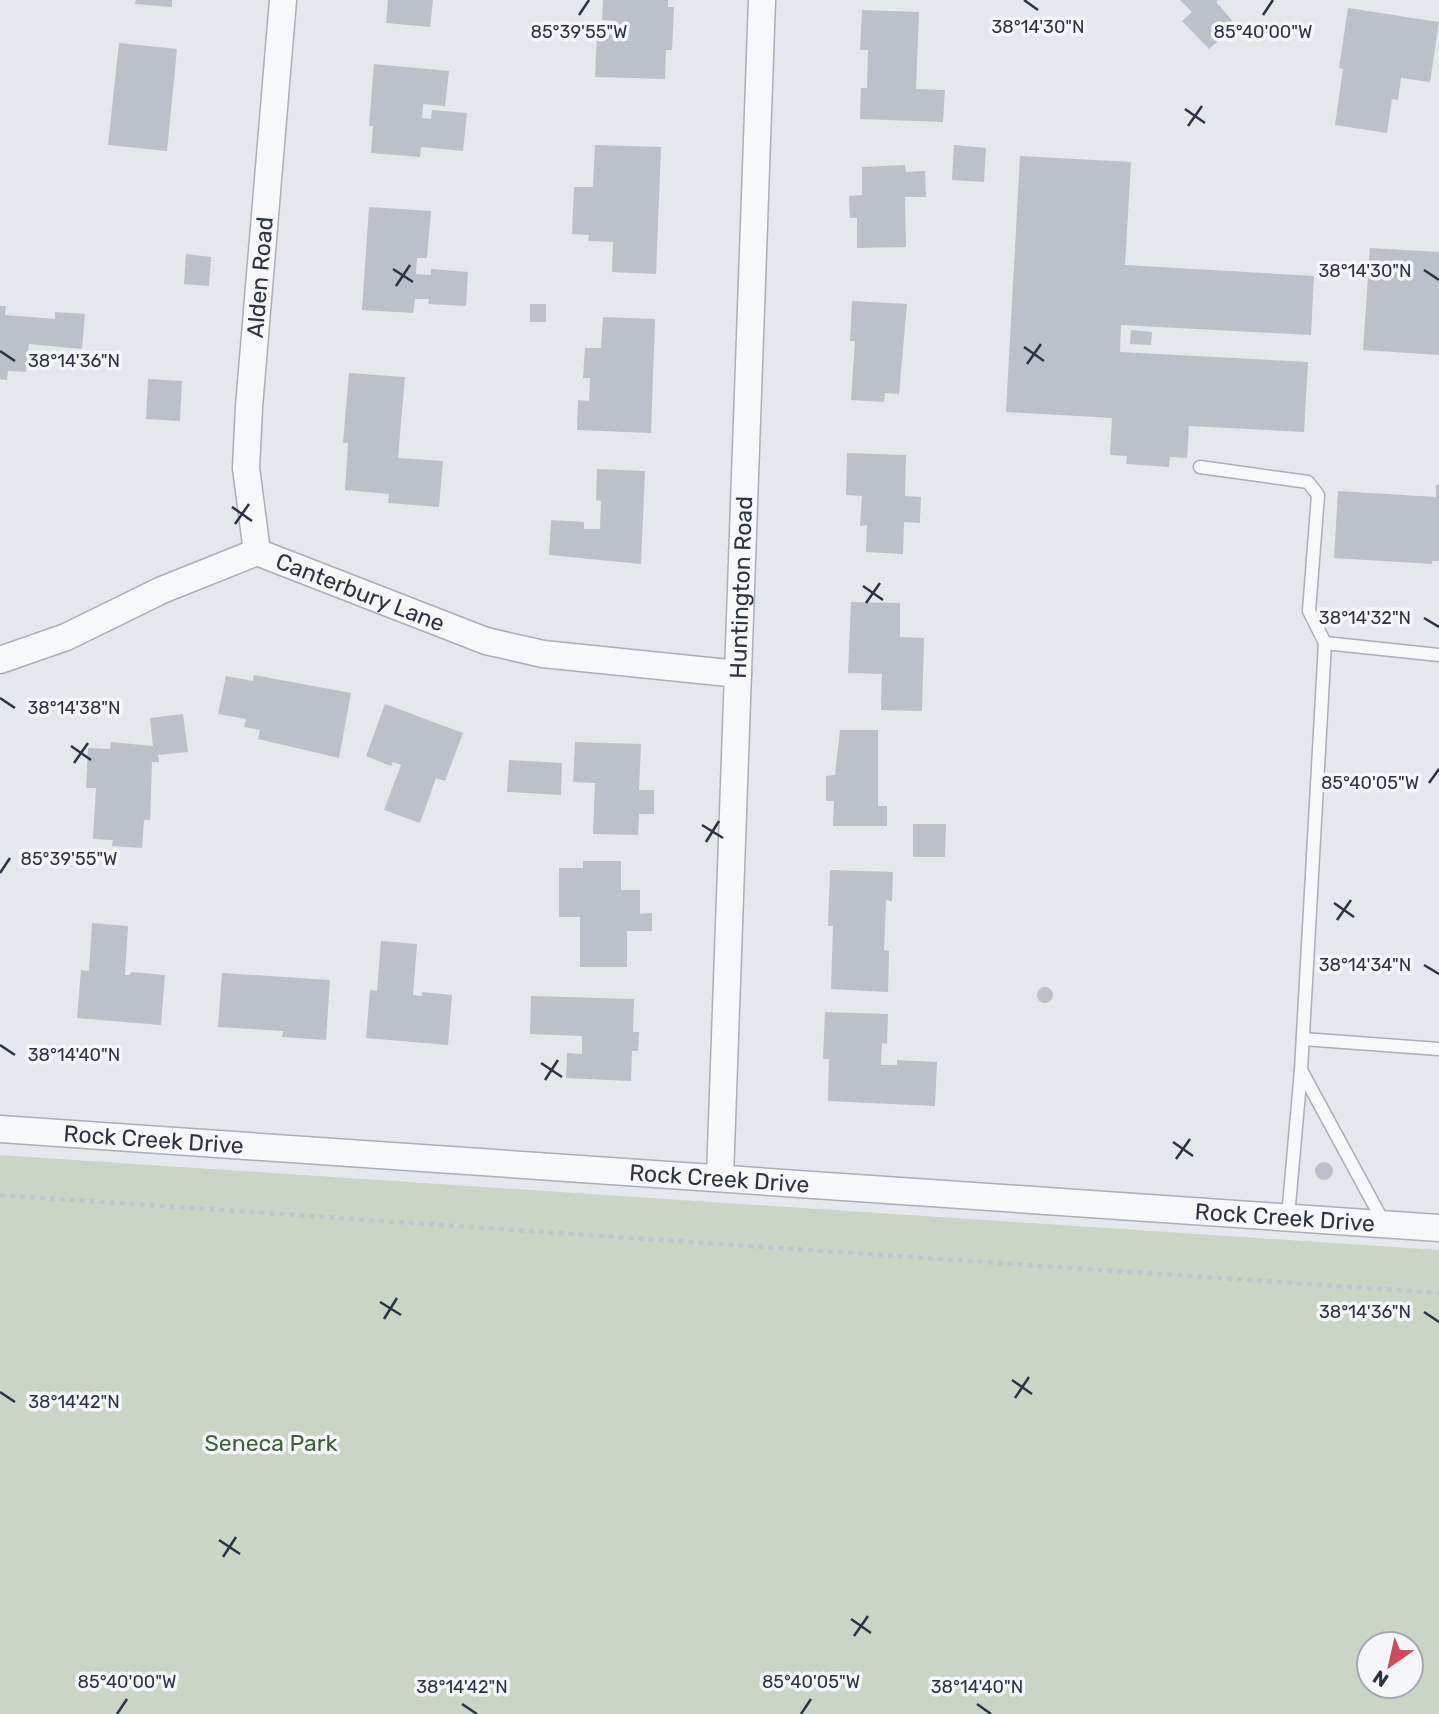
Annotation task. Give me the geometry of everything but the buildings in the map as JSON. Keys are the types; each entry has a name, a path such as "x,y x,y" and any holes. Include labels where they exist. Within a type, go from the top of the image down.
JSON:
{"street":[{"name":"Alden Road","path":"257,552 246,468 248,419 283,0"},
{"name":"Huntington Road","path":"720,1177 762,0"},
{"name":"Canterbury Lane","path":"0,660 66,637 162,590 257,552 486,641 543,654 738,674"},
{"name":"Rock Creek Drive","path":"0,1129 1439,1227"}],"lane":[{"path":"1200,467 1308,482 1318,495 1309,611 1325,643 1303,1039 1288,1217"},
{"path":"1325,643 1439,655"},
{"path":"1303,1039 1439,1049"},
{"path":"1301,1070 1384,1224"}],"path":[{"path":"0,1195 1439,1293"}],"green space":[{"name":"Seneca Park","path":"0,1155 1439,1250 1439,1714 0,1714"}]}
